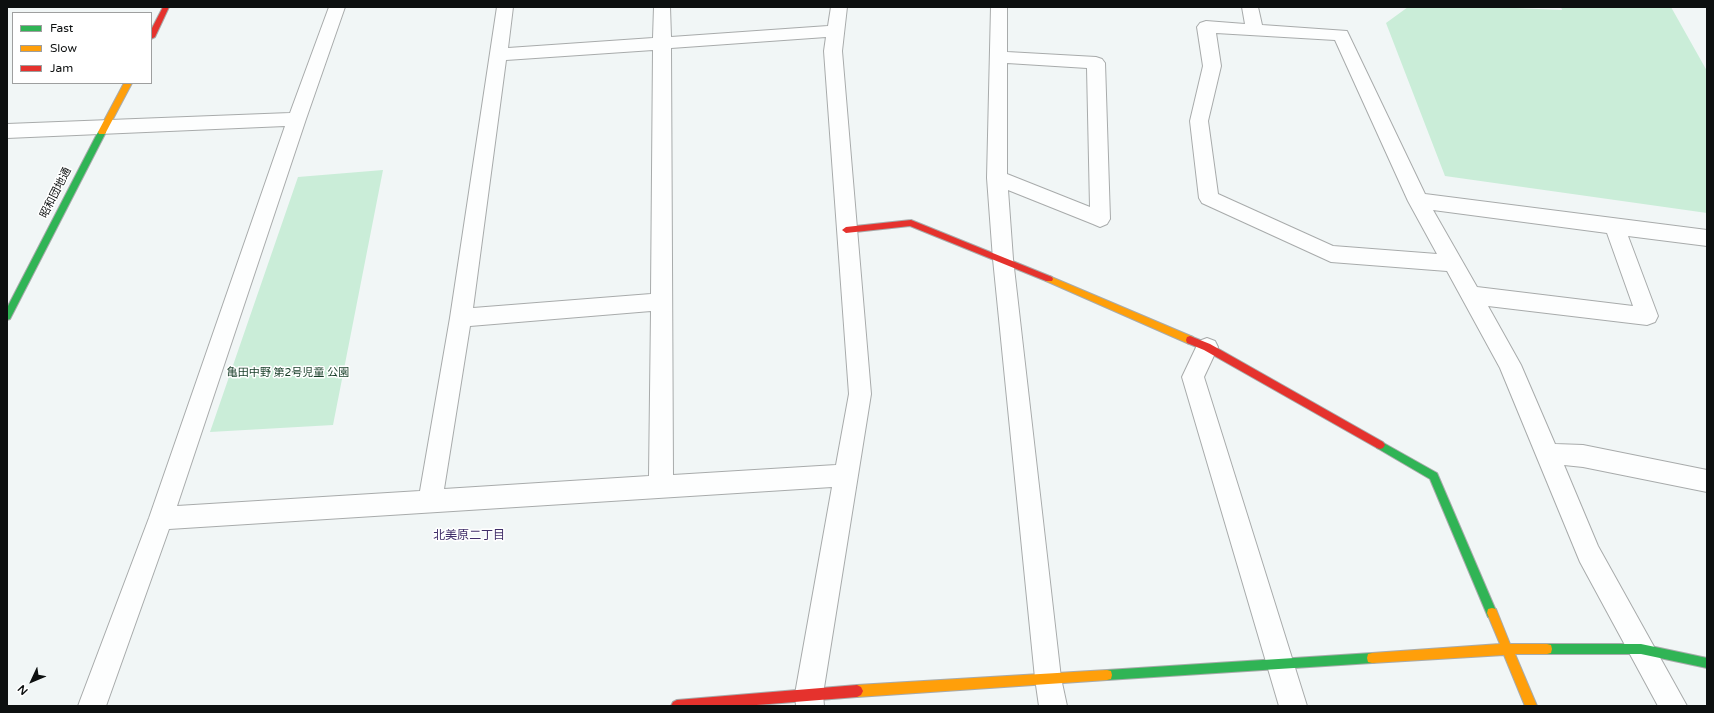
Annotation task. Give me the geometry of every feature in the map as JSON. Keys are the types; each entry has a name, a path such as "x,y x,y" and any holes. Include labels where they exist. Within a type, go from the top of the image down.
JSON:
{"street":[{"path":"152,35 166,7"},
{"path":"92,706 161,518 296,119 337,7"},
{"path":"430,501 461,318 505,7"},
{"path":"661,487 662,7"},
{"path":"810,700 860,394 833,50 834,31 839,7"},
{"path":"999,7 998,178 1003,259 1048,678 1053,706"},
{"path":"1250,7 1254,29"},
{"path":"1452,263 1331,254 1209,198 1199,121 1212,66 1206,27 1341,35 1418,201 1510,365 1589,554 1673,706"},
{"path":"498,55 834,31"},
{"path":"998,57 1096,64 1100,219 998,178"},
{"name":"昭和団地通","path":"7,316 79,173 105,128 127,84"},
{"path":"7,131 296,119"},
{"path":"1418,201 1707,238"},
{"path":"846,230 911,223 1003,259 1207,347 1434,476 1531,706"},
{"path":"1470,295 1647,316 1615,227"},
{"path":"461,318 662,302"},
{"path":"1207,347 1193,377 1293,706"},
{"path":"1546,454 1583,456 1707,481"},
{"path":"161,518 847,474"},
{"path":"677,706 810,700 1048,678 1506,649 1641,649 1707,663"}],"green space":[{"path":"1408,7 1492,7 1562,10 1561,7 1671,7 1707,71 1707,213 1445,176 1386,23"},
{"name":"亀田中野 第2号児童 公園","path":"383,170 333,425 210,432 298,177"}],"traffic: fast":[{"path":"7,316 102,132"},
{"path":"1380,445 1434,476 1492,613"},
{"path":"1547,649 1641,649 1707,663"},
{"path":"1107,675 1372,658"}],"traffic: slow":[{"path":"102,132 127,84"},
{"path":"1049,279 1190,340"},
{"path":"1492,613 1531,706"},
{"path":"1372,658 1506,649 1547,649"},
{"path":"857,691 1107,675"}],"traffic: jam":[{"path":"152,35 166,7"},
{"path":"846,230 911,223 1049,279"},
{"path":"1190,340 1207,347 1380,445"},
{"path":"677,706 857,691"}],"district":[{"name":"北美原二丁目","path":"469,536"}]}
